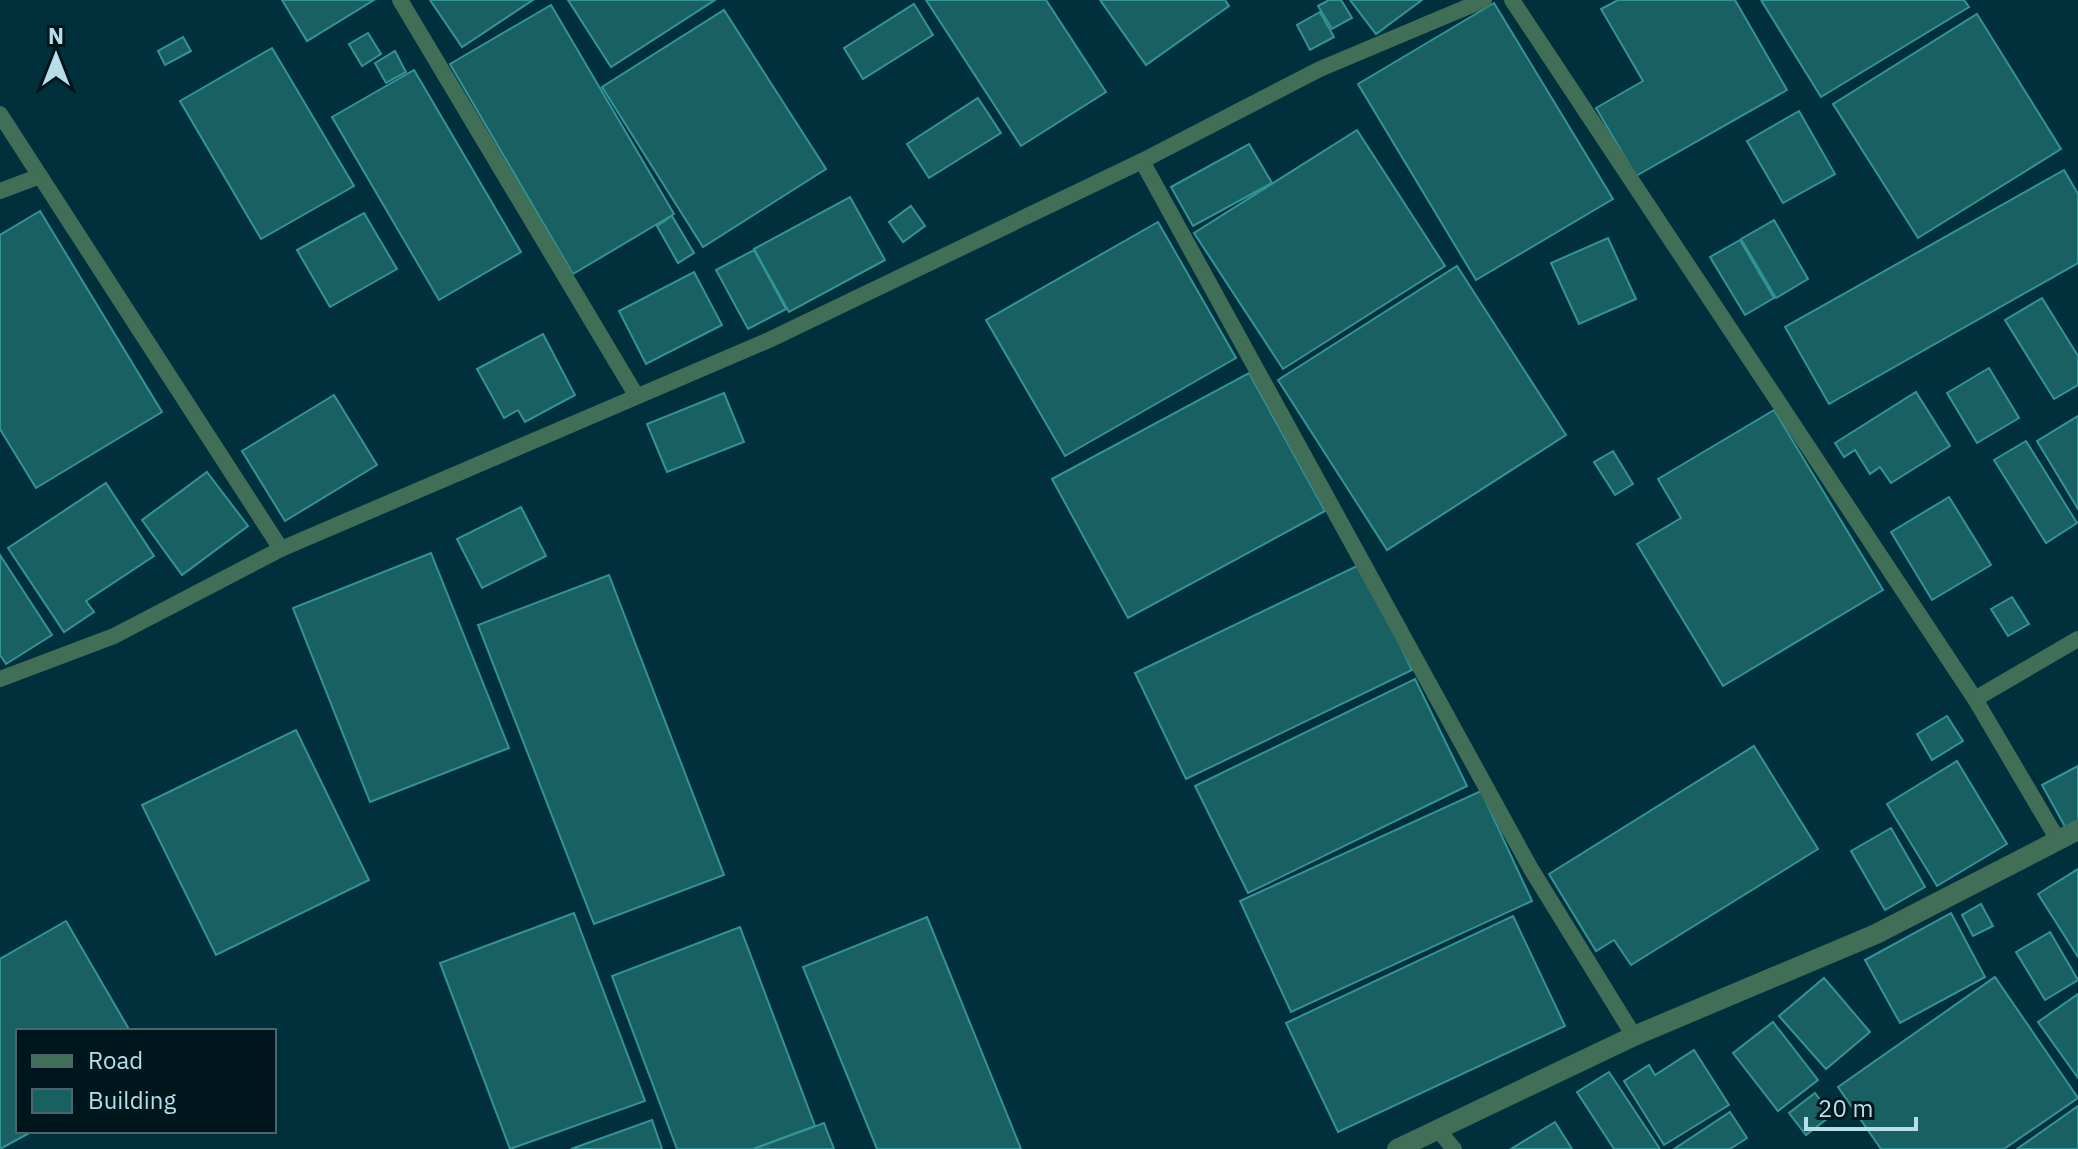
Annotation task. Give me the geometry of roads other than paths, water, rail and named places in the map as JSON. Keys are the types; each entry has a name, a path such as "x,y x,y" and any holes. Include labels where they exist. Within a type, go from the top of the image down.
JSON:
{"street":[{"path":"1397,1149 1634,1036 1876,934 2078,830"}],"lane":[{"path":"400,0 636,395"},
{"path":"0,679 114,636 281,549 769,340 1142,161 1320,69 1484,0"},
{"path":"1512,0 1975,699 2058,840"},
{"path":"0,114 281,549"},
{"path":"1142,161 1531,869 1634,1036"},
{"path":"0,191 40,176"},
{"path":"1975,699 2078,639"},
{"path":"1439,1131 1454,1149"}]}
